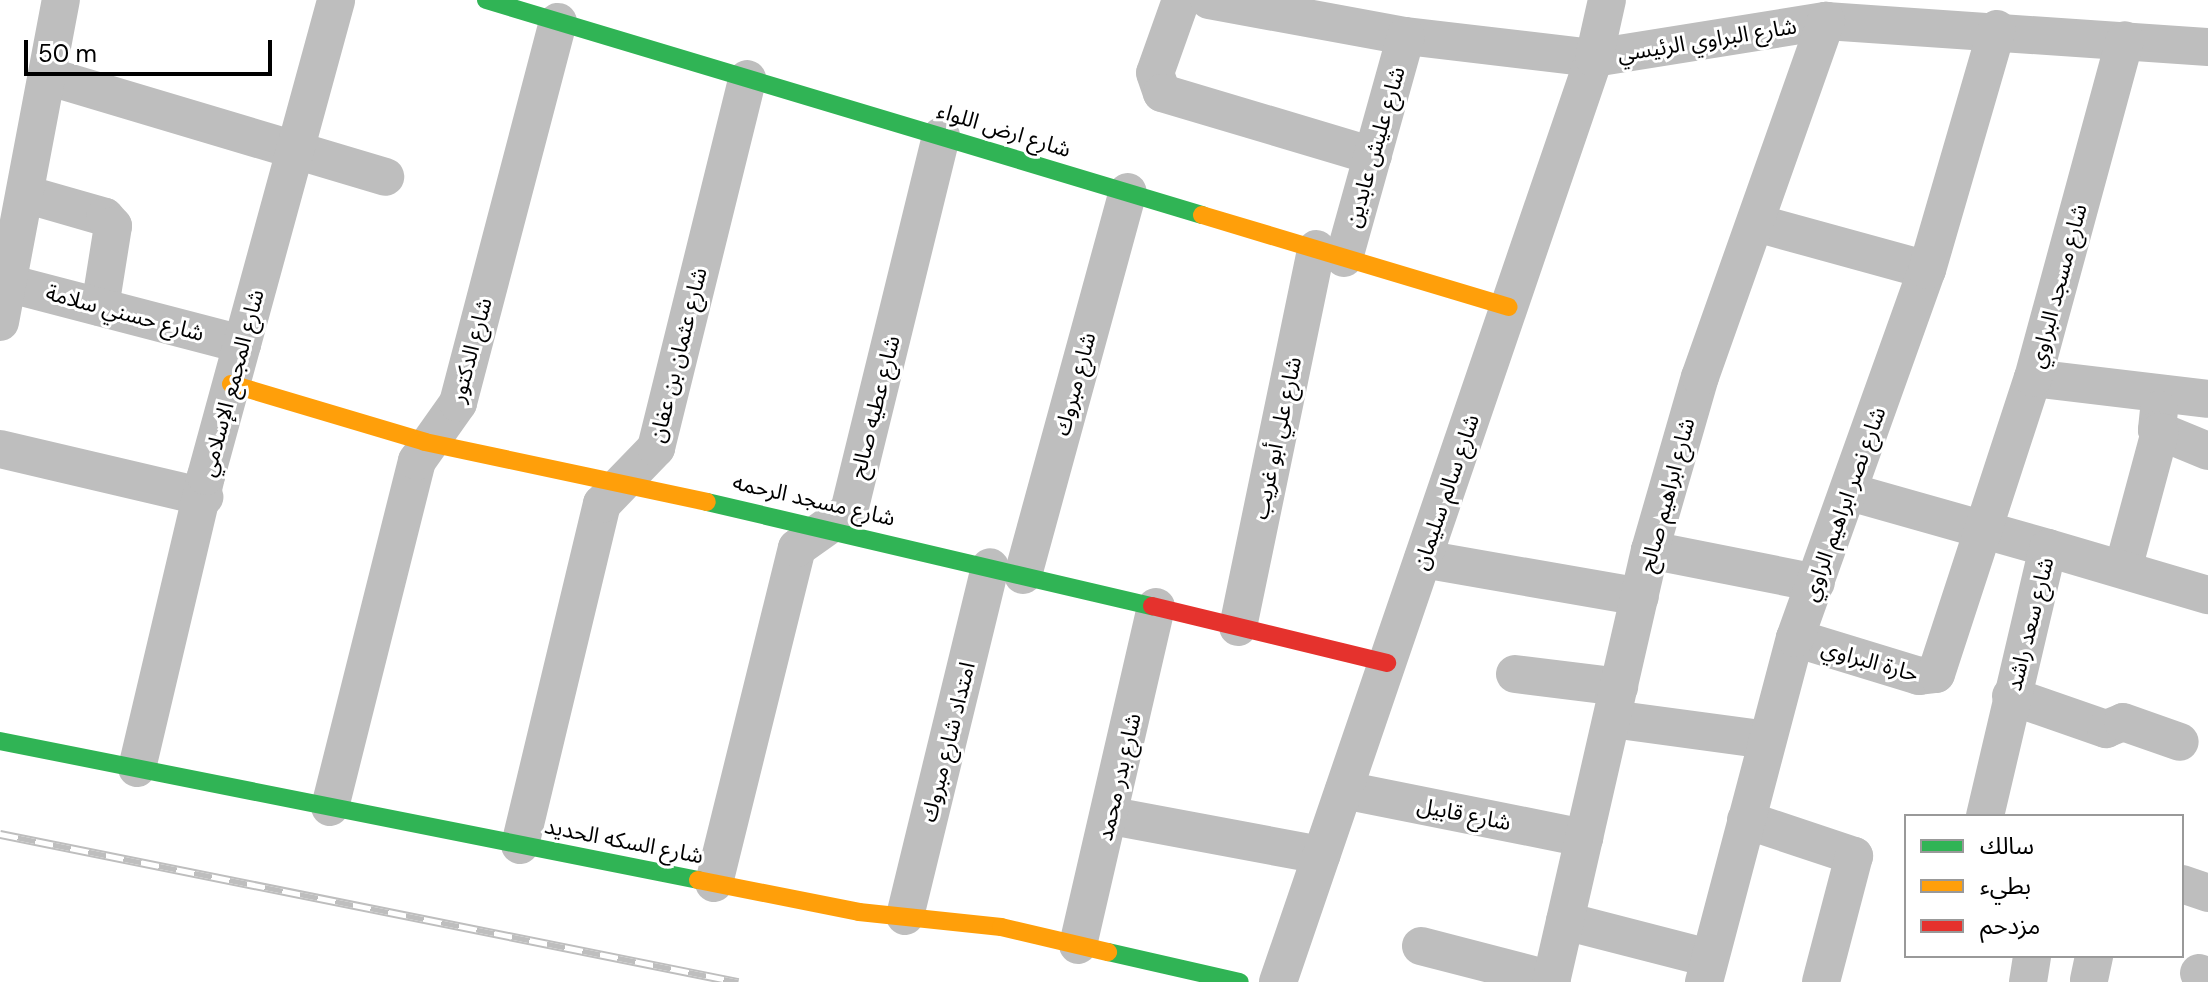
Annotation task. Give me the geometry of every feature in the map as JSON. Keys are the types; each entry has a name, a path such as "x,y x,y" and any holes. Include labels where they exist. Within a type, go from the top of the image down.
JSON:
{"street":[{"path":"0,322 61,0"},
{"name":"شارع المجمع الإسلامي","path":"137,768 231,384 336,0"},
{"name":"شارع ارض اللواء","path":"486,0 1509,307"},
{"path":"1181,0 1155,73 1162,93 1373,156"},
{"name":"شارع البراوي الرئيسي","path":"1209,0 1384,22 1594,58 1790,14 1826,21 1997,29 2208,47"},
{"name":"شارع سالم سليمان","path":"1278,982 1594,58 1607,0"},
{"name":"شارع ابراهيم صالح","path":"1552,981 1650,550 1700,377 1760,224 1826,21"},
{"name":"شارع الدكتور","path":"330,807 425,442 458,403 558,22"},
{"name":"شارع عليش عابدين","path":"1330,253 1373,156 1384,22"},
{"name":"شارع نصر ابراهيم الراوي","path":"1706,970 1795,638 1850,492 1927,270 1997,29"},
{"name":"شارع مسجد البراوي","path":"1984,528 2033,378 2125,40"},
{"path":"47,76 385,177"},
{"name":"شارع عثمان بن عفان","path":"520,845 602,504 621,480 656,448 747,79"},
{"name":"شارع عطيه صالح","path":"714,883 794,557 809,533 827,527 849,511 941,136"},
{"name":"شارع مبروك","path":"1006,571 1128,192"},
{"path":"25,194 110,221 116,239 100,307"},
{"path":"1760,224 1927,270"},
{"name":"شارع علي أبو غريب","path":"1238,627 1330,253"},
{"name":"شارع حسني سلامة","path":"7,283 242,344"},
{"path":"2033,378 2208,399"},
{"name":"شارع مسجد الرحمه","path":"231,384 425,442 621,480 827,527 1387,663"},
{"path":"2164,395 2154,423 2160,432 2208,451"},
{"path":"2123,569 2160,432"},
{"path":"0,449 204,497"},
{"path":"1850,492 2048,548"},
{"name":"حارة البراوي","path":"1795,638 1919,676 1936,674 1984,528"},
{"name":"شارع سعد راشد","path":"1985,814 2048,548 2208,595"},
{"path":"1650,550 1816,583"},
{"path":"1423,559 1640,597"},
{"name":"امتداد شارع مبروك","path":"905,916 1006,571"},
{"name":"شارع بدر محمد","path":"1078,945 1112,816 1156,607"},
{"path":"1515,674 1615,703 1767,740"},
{"path":"2011,696 2106,729 2123,722 2180,742"},
{"name":"شارع السكه الحديد","path":"0,741 714,883 1078,945 1240,982"},
{"name":"شارع قابيل","path":"1344,790 1584,838"},
{"path":"1112,816 1321,855"},
{"path":"1746,820 1854,856 1821,982"},
{"path":"2184,885 2208,893"},
{"path":"1565,921 1706,970"},
{"path":"1421,946 1552,981"},
{"path":"2028,982 2032,958"}],"railway":[{"path":"0,834 738,982"}],"traffic: fast":[{"path":"486,0 1202,215"},
{"path":"707,502 1152,606"},
{"path":"0,741 698,880"},
{"path":"1108,952 1240,982"}],"traffic: slow":[{"path":"1202,215 1509,307"},
{"path":"231,384 425,442 707,502"},
{"path":"698,880 859,912 1001,927 1108,952"}],"traffic: jam":[{"path":"1152,606 1387,663"}]}
